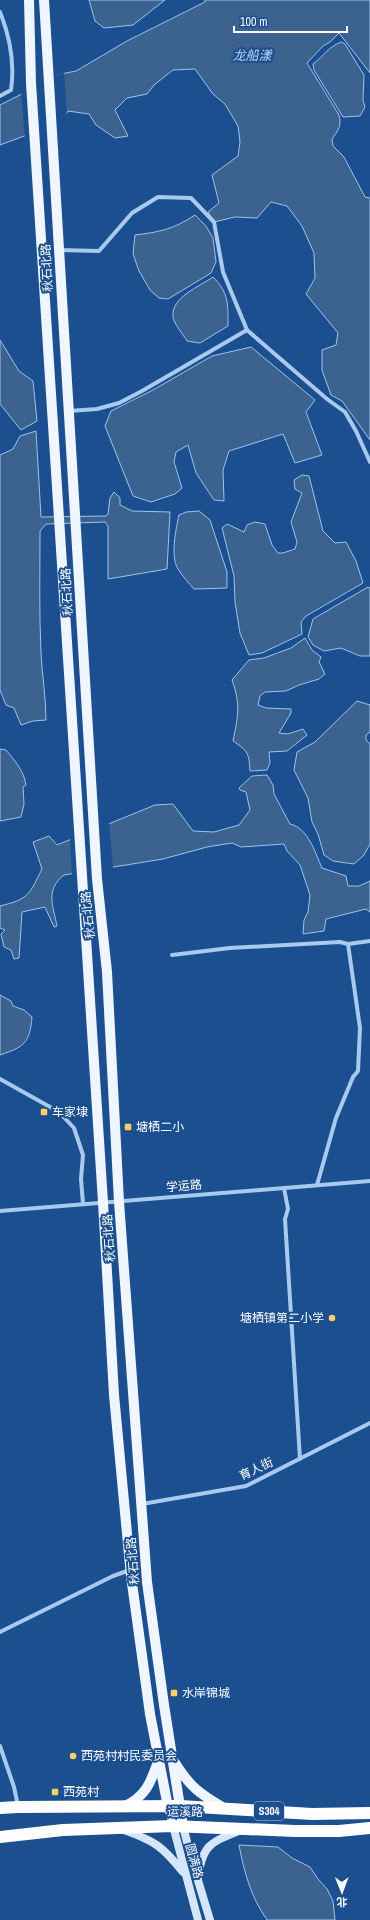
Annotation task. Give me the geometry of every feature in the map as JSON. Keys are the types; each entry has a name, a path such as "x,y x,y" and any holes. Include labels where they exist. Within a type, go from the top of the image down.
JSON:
{"highway":[{"name":"运溪路","path":"0,1808 18,1806 174,1807 312,1814 370,1813"},
{"name":"运溪路","path":"0,1837 63,1830 177,1826 339,1831 370,1828"}],"main road":[{"name":"秋石北路","path":"29,0 31,83 103,1202 114,1395 130,1570 150,1714 159,1760 174,1807"},
{"name":"秋石北路","path":"44,0 97,879 107,972 119,1202 147,1582 172,1759 174,1807 177,1826"},
{"path":"172,1759 188,1783 204,1796 226,1809"},
{"path":"123,1807 137,1800 150,1784 159,1760"}],"street":[{"path":"0,12 10,38 13,75 10,90 0,96"},
{"path":"59,250 99,251 132,213 158,197 191,198 214,222 223,272 248,330 327,399 345,412 356,431 370,462"},
{"path":"69,411 97,409 119,403 248,330"},
{"path":"172,955 230,948 340,942 348,944 370,941"},
{"path":"317,1185 336,1118 353,1077 358,1070 360,1028 348,944"},
{"path":"0,1079 59,1112 74,1128 83,1155 80,1179 83,1204"},
{"name":"学运路","path":"0,1211 370,1181"},
{"path":"284,1188 288,1209 285,1219 300,1459"},
{"name":"育人街","path":"142,1504 246,1486 370,1423"},
{"path":"0,1632 113,1576 130,1570"},
{"path":"0,1746 14,1787 18,1806"},
{"name":"圆满路","path":"177,1826 185,1875 198,1920"},
{"name":"圆满路","path":"177,1826 190,1854 210,1920"},
{"path":"115,1828 148,1838 168,1853 185,1875"},
{"path":"198,1881 201,1859 208,1847 222,1837 244,1829"}],"water":[{"path":"89,0 165,0 133,25 104,28 95,21"},
{"name":"龙船漾","path":"205,0 370,0 370,73 339,33 330,42 323,46 307,63 339,115 340,125 338,131 332,139 333,146 344,157 365,197 370,198 370,440 342,401 331,395 322,370 322,350 336,345 338,333 306,294 315,278 314,253 302,226 287,206 271,202 257,218 235,217 214,222 208,212 219,203 212,175 238,156 240,142 238,126 225,104 213,94 195,69 173,70 154,85 147,94 127,98 115,110 128,136 115,138 96,125 89,114 68,111 62,122 0,145 0,105 61,74 76,71 127,41 205,2"},
{"path":"341,42 345,44 364,75 363,100 365,107 360,116 343,117 314,70 313,64 329,49"},
{"path":"195,215 206,226 213,238 216,262 211,273 168,299 159,298 150,290 139,271 133,254 135,235 152,233 166,229 180,224"},
{"path":"213,277 225,294 228,311 228,326 200,343 187,341 173,317 176,304 187,293"},
{"path":"0,340 19,371 33,381 37,421 21,430 0,404"},
{"path":"251,347 315,400 306,412 322,455 295,463 283,434 229,451 223,470 224,501 214,500 196,473 188,445 176,452 174,462 182,488 175,494 151,502 133,496 105,426 111,411 153,390 212,356"},
{"path":"36,431 41,517 106,516 108,514 110,498 114,492 120,498 120,505 132,511 170,512 167,569 108,579 108,526 105,522 46,524 40,531 40,638 46,720 33,721 21,725 14,708 6,705 0,690 0,455 13,449 20,436"},
{"path":"302,475 309,476 323,531 335,543 346,542 356,561 363,583 306,616 301,622 302,634 262,653 249,655 240,633 235,602 234,576 222,528 227,524 244,532 247,525 255,522 265,524 272,545 278,553 295,549 297,542 291,522 302,493 295,489 294,480"},
{"path":"199,511 210,520 227,572 227,588 194,589 181,574 176,564 174,557 174,542 179,515 186,512"},
{"path":"368,587 370,588 370,656 360,656 341,648 324,651 313,645 308,637 313,619"},
{"path":"305,638 312,650 321,657 319,662 325,674 319,679 286,691 265,692 260,696 258,705 266,708 291,709 291,713 279,733 288,734 303,729 307,735 287,751 269,752 270,763 267,770 250,771 247,753 242,747 233,741 238,704 232,680 249,660 264,658 291,648"},
{"path":"357,701 370,705 370,732 366,735 366,740 370,744 370,844 364,855 354,864 333,861 324,855 318,834 312,822 308,798 294,770 297,752 315,742"},
{"path":"0,749 6,750 16,762 23,775 26,785 23,787 24,804 21,817 0,821"},
{"path":"267,775 273,785 274,794 290,824 302,830 306,835 314,848 322,868 346,876 348,886 359,886 370,881 370,912 366,909 326,919 324,931 303,934 304,920 308,912 310,895 300,865 287,851 284,844 241,847 232,843 207,847 163,859 64,875 54,886 52,892 52,905 57,926 54,927 45,907 22,912 19,958 14,959 11,950 4,947 1,934 5,930 0,928 0,906 17,901 27,895 42,869 33,842 49,836 57,845 155,805 173,804 193,831 214,832 239,825 250,810 246,792 240,790 239,788 252,776"},
{"path":"0,995 11,1001 13,1006 24,1010 32,1017 30,1033 24,1043 15,1049 0,1055"},
{"path":"239,1845 278,1847 292,1858 310,1867 327,1889 333,1901 335,1920 267,1920 252,1893 243,1865"}],"pier":[{"path":"64,72 67,118 63,123 25,138 21,93"},
{"path":"109,822 113,869 72,876 70,837"}],"place":[{"name":"车家埭","path":"44,1112"},
{"name":"塘栖二小","path":"128,1127"},
{"name":"塘栖镇第二小学","path":"332,1318"},
{"name":"水岸锦城","path":"174,1693"},
{"name":"西苑村村民委员会","path":"73,1756"},
{"name":"西苑村","path":"55,1792"}]}
